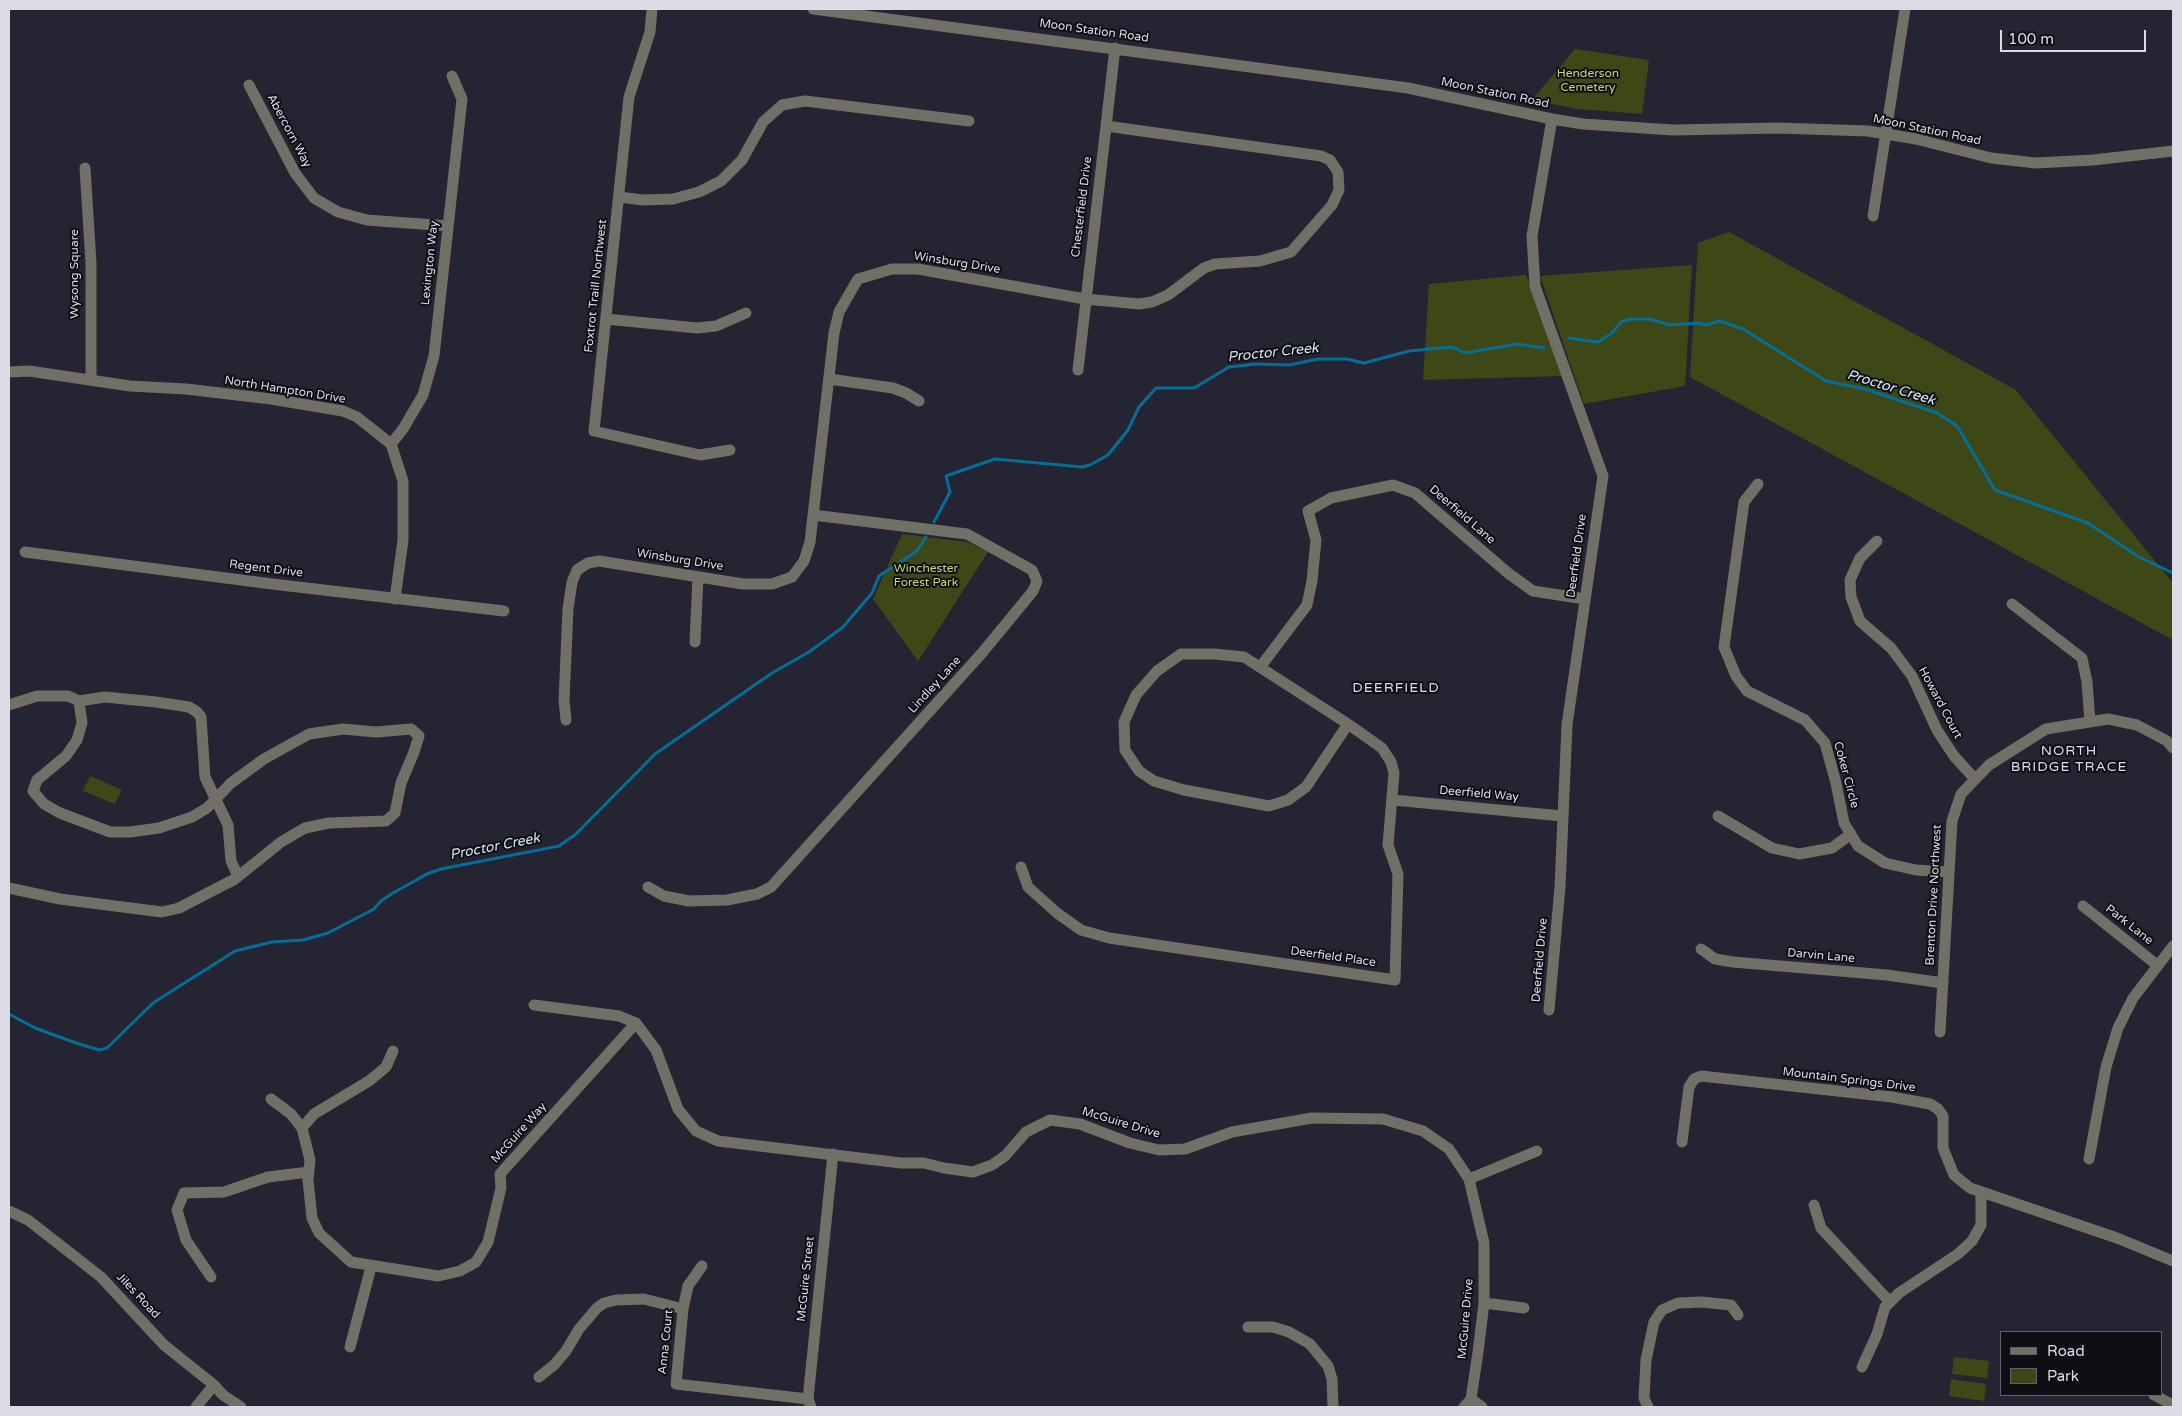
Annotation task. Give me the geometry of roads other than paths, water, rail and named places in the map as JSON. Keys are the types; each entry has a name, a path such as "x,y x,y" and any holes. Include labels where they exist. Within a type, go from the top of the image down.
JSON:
{"street":[{"name":"Foxtrot Traill Northwest","path":"652,9 646,44 631,86 594,431 700,455 730,450"},
{"name":"Moon Station Road","path":"813,9 1408,88 1552,119 1645,128 1799,128 1887,134 1991,158 2036,163 2086,161 2173,150"},
{"path":"1873,216 1905,9"},
{"name":"Chesterfield Drive","path":"1078,370 1115,48"},
{"name":"Lexington Way","path":"391,444 403,430 423,395 434,356 462,99 452,76"},
{"name":"Abercorn Way","path":"249,85 295,174 314,198 338,212 368,220 448,226"},
{"path":"619,197 643,200 673,199 699,192 721,181 742,160 763,122 782,105 805,101 969,122"},
{"name":"Deerfield Drive","path":"1549,1010 1560,887 1567,725 1603,476 1536,294 1531,247 1552,119"},
{"name":"Winsburg Drive","path":"566,720 564,700 568,609 572,582 577,570 588,563 599,561 743,584 772,584 792,577 804,561 810,542 829,379 839,312 858,279 892,269 918,269 1086,299 1139,304 1152,302 1168,295 1204,268 1215,264 1270,259 1291,252 1332,205 1339,190 1340,181 1334,165 1321,156 1106,126"},
{"name":"Wysong Square","path":"85,168 91,263 90,379"},
{"path":"606,319 697,328 716,326 746,313"},
{"name":"North Hampton Drive","path":"9,372 29,371 130,386 186,389 271,399 343,411 369,425 391,444"},
{"path":"829,379 893,388 906,393 919,402"},
{"path":"391,444 403,481 404,540 395,599"},
{"name":"Coker Circle","path":"1758,484 1744,502 1724,647 1736,676 1747,691 1805,720 1825,743 1844,823 1858,846 1885,863 1916,870 1949,872"},
{"name":"Deerfield Lane","path":"1261,666 1307,605 1312,581 1316,540 1308,511 1331,498 1393,485 1415,493 1508,573 1533,591 1561,598 1585,600"},
{"name":"Lindley Lane","path":"648,887 664,896 689,901 727,900 757,894 771,887 982,654 1033,591 1036,581 1032,570 967,534 813,515"},
{"name":"Howard Court","path":"1877,541 1860,558 1850,580 1851,597 1860,621 1891,648 1912,676 1937,730 1954,756 1974,778"},
{"name":"Regent Drive","path":"25,552 504,611"},
{"path":"695,642 698,577"},
{"path":"2012,604 2082,658 2087,682 2090,722"},
{"name":"Deerfield Place","path":"1021,867 1028,887 1057,913 1080,930 1109,938 1395,980 1398,874 1388,846 1394,773 1391,762 1382,748 1348,724 1261,666 1244,657 1214,654 1181,654 1156,671 1136,694 1124,722 1125,750 1139,771 1154,781 1184,790 1269,806 1288,800 1306,787 1348,724"},
{"path":"9,705 37,696 68,696 79,701 106,697 189,707 197,712 200,717 205,777 228,825 230,861 238,876"},
{"path":"9,888 60,899 162,912 179,908 238,876 281,842 305,828 329,823 386,821 395,813 401,783 414,752 418,736 411,730 376,732 343,729 309,734 264,759 231,783 207,808 192,817 173,825 130,832 110,832 94,827 44,804 35,795 34,784 66,756 77,740 82,723 79,701"},
{"name":"Brenton Drive Northwest","path":"1940,1032 1952,821 1961,794 1974,778 1989,765 2046,729 2108,719 2137,725 2167,741 2173,748"},
{"name":"Deerfield Way","path":"1393,800 1562,816"},
{"path":"1718,816 1772,848 1800,854 1832,848 1851,834"},
{"name":"Park Lane","path":"2083,906 2157,965"},
{"path":"2089,1159 2106,1067 2118,1028 2133,998 2173,946"},
{"name":"Darvin Lane","path":"1700,949 1715,959 1733,962 1943,983"},
{"path":"534,1005 619,1016 636,1023"},
{"name":"McGuire Drive","path":"636,1023 656,1050 678,1109 696,1131 718,1141 901,1163 924,1163 973,1172 999,1160 1026,1132 1050,1120 1080,1124 1130,1143 1159,1150 1185,1149 1232,1132 1312,1118 1383,1119 1423,1131 1449,1150 1469,1179 1484,1243 1484,1303 1467,1403"},
{"name":"McGuire Way","path":"271,1099 291,1114 302,1128 310,1160 311,1209 319,1233 351,1262 371,1267 438,1276 460,1271 476,1262 488,1242 501,1188 500,1174 636,1023"},
{"path":"302,1128 314,1114 369,1081 386,1067 393,1051"},
{"name":"Mountain Springs Drive","path":"1682,1142 1689,1087 1694,1079 1701,1076 1892,1097 1930,1104 1938,1109 1942,1116 1943,1148 1954,1175 1970,1188 2117,1238 2173,1261"},
{"path":"1469,1179 1537,1151"},
{"name":"McGuire Street","path":"809,1403 833,1154"},
{"path":"211,1277 186,1240 177,1210 184,1193 224,1192 268,1177 309,1172"},
{"path":"1862,1367 1876,1334 1884,1308 1898,1293 1958,1254 1972,1241 1981,1226 1981,1192"},
{"path":"1814,1205 1821,1228 1890,1302"},
{"name":"Jiles Road","path":"9,1211 28,1220 101,1277 164,1344 214,1385 223,1395 241,1407"},
{"name":"Anna Court","path":"702,1266 688,1286 683,1309 676,1384 809,1403"},
{"path":"350,1347 371,1267"},
{"path":"538,1377 554,1365 579,1329 597,1308 604,1303 616,1300 644,1299 683,1309"},
{"path":"1648,1407 1644,1398 1646,1360 1654,1322 1662,1310 1678,1303 1701,1302 1732,1305 1738,1315"},
{"path":"1484,1303 1524,1308"},
{"path":"1248,1327 1273,1327 1288,1332 1310,1344 1328,1366 1332,1379 1333,1407"},
{"path":"196,1407 214,1385"},
{"path":"2156,1396 2173,1405"},
{"path":"1467,1403 1482,1407"}],"waterway":[{"name":"Proctor Creek","path":"1569,338 1598,342 1612,333 1621,322 1630,319 1650,319 1669,325 1699,323 1706,325 1720,321 1743,329 1826,381 1865,389 1937,413 1957,426 1995,490 2088,523 2139,557 2173,573"},
{"name":"Proctor Creek","path":"934,522 950,492 946,476 995,459 1082,467 1090,465 1108,455 1128,430 1139,407 1156,388 1194,388 1229,367 1256,364 1289,365 1318,359 1347,359 1364,363 1409,351 1452,347 1465,353 1517,344 1544,348"},
{"name":"Proctor Creek","path":"9,1014 35,1028 76,1043 99,1050 107,1048 153,1003 235,951 272,942 303,940 328,933 374,909 381,901 393,893 427,874 441,869 559,846 576,834 655,754 772,673 809,652 843,627 872,593 879,576 917,551 926,537"}],"district":[{"name":"DEERFIELD","path":"1396,688"},
{"name":"NORTH BRIDGE TRACE","path":"2069,760"}],"park label":[{"name":"Henderson Cemetery","path":"1588,81"},
{"name":"Winchester Forest Park","path":"926,576"}]}
